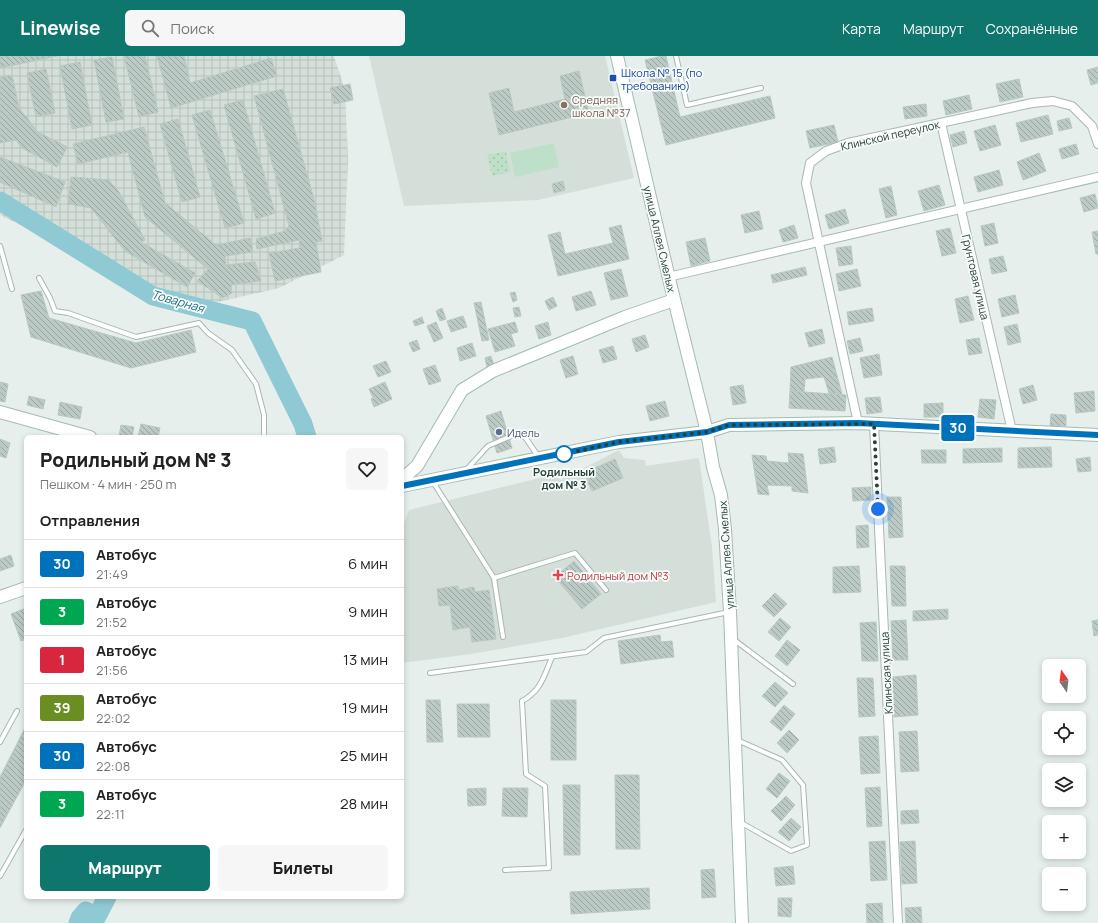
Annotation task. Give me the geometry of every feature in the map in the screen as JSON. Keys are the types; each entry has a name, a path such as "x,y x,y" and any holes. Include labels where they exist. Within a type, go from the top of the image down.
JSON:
{"main road":[{"name":"улица Аллея Смелых","path":"617,56 668,277 707,432 713,468 721,495 725,529 730,612 742,923"},
{"path":"404,477 417,466 462,390 493,371 625,317 674,300"},
{"path":"0,412 83,435"},
{"path":"404,486 619,442 707,432 729,425 858,423 1098,435"},
{"path":"417,466 418,472 422,477 432,480"},
{"path":"0,597 24,589"}],"street":[{"name":"Клинской переулок","path":"858,423 806,183 810,164 826,151 848,142 1032,103 1053,101 1072,106 1092,126 1098,144"},
{"name":"Грунтовая улица","path":"941,123 1012,431"},
{"path":"668,277 1098,177"},
{"name":"Клинская улица","path":"874,424 898,923"}],"lane":[{"path":"676,56 687,106 761,88"},
{"path":"0,246 12,289"},
{"path":"39,278 55,311 68,313 136,337 199,323 208,333 232,350 256,384 264,415 264,435"},
{"path":"463,474 488,446 514,435 524,437 539,458"},
{"path":"432,480 494,578 503,637"},
{"path":"494,578 576,553 606,590"},
{"path":"430,673 586,652 604,638 730,612"},
{"path":"731,638 793,684"},
{"path":"505,870 548,868 545,786 526,774 522,701 531,696 540,686 552,657"},
{"path":"0,742 17,711"},
{"path":"735,740 782,760 802,785 806,845 791,851 738,821"},
{"path":"0,876 24,834"}],"shaded area":[{"path":"0,56 334,56 345,90 348,159 344,255 279,288 191,308 0,215"},
{"path":"369,56 605,56 634,178 538,200 404,206"},
{"name":"Родильный дом №3","path":"619,450 624,458 645,460 646,466 699,458 712,547 716,602 562,638 471,654 404,663 404,524 409,510 552,475 561,480"}],"green space":[{"path":"554,143 559,167 515,177 510,153"},
{"path":"506,151 510,172 492,176 487,155"}],"building":[{"path":"0,56 57,56 0,68"},
{"path":"124,56 145,56 158,112 139,117"},
{"path":"157,56 184,56 190,83 271,58 277,76 171,108"},
{"path":"666,56 680,117 770,96 775,118 666,145 645,60"},
{"path":"112,57 124,119 106,122 94,60"},
{"path":"80,62 92,125 72,129 60,66"},
{"path":"1098,67 1098,83 1091,85 1087,70"},
{"path":"46,69 55,113 36,117 27,73"},
{"name":"Средняя школа №37","path":"579,71 589,113 499,135 489,93 509,88 514,112 565,99 560,76"},
{"path":"12,75 19,108 38,132 67,147 57,167 22,148 16,140 0,143 0,77"},
{"path":"1019,79 1023,97 1000,102 996,84"},
{"path":"350,84 353,100 334,104 330,88"},
{"path":"283,89 314,199 322,241 316,242 321,272 275,281 269,253 300,248 299,240 257,249 256,239 285,231 289,226 254,96"},
{"path":"969,95 972,109 946,115 943,101"},
{"path":"243,100 275,213 256,219 224,105"},
{"path":"926,104 927,116 905,119 903,107"},
{"path":"210,110 244,223 225,228 192,115"},
{"path":"1048,115 1053,134 1021,142 1016,123"},
{"path":"1069,118 1072,128 1059,131 1057,121"},
{"path":"178,119 200,197 182,202 160,124"},
{"path":"834,125 838,142 810,148 806,131"},
{"path":"995,125 1001,145 980,151 974,131"},
{"path":"144,127 165,203 216,245 250,238 253,252 225,256 226,265 255,262 261,281 231,285 232,293 223,298 197,281 208,269 145,217 128,152 78,164 73,144"},
{"path":"964,131 967,143 953,147 950,135"},
{"path":"1076,144 1079,154 1062,159 1059,149"},
{"path":"1039,153 1046,171 1023,180 1017,162"},
{"path":"0,157 65,182 56,207 0,182"},
{"path":"999,170 1003,185 978,192 974,177"},
{"path":"71,177 109,180 119,192 145,240 141,242 195,273 187,287 125,251 91,208 68,204"},
{"path":"563,181 565,190 554,193 552,184"},
{"path":"939,185 945,205 924,211 918,191"},
{"path":"891,186 897,215 886,218 879,189"},
{"path":"1095,194 1098,208 1084,212 1080,198"},
{"path":"845,209 849,223 829,229 825,215"},
{"path":"759,211 763,229 745,233 741,215"},
{"path":"994,223 998,243 985,246 981,226"},
{"path":"621,225 629,259 558,276 548,235 560,232 565,254 613,243 609,228"},
{"path":"794,225 798,238 783,242 779,230"},
{"path":"950,228 956,253 942,256 936,231"},
{"path":"1098,231 1098,254 1096,254 1092,232"},
{"path":"705,238 710,261 691,266 686,242"},
{"path":"851,246 853,264 839,266 836,248"},
{"path":"1003,256 1007,271 992,274 989,259"},
{"path":"805,267 807,275 773,283 771,275"},
{"path":"621,269 628,296 611,300 604,273"},
{"path":"857,269 861,286 839,291 836,274"},
{"path":"41,291 49,318 136,343 191,330 196,352 131,368 31,337 21,295"},
{"path":"591,291 596,305 576,311 572,297"},
{"path":"515,292 517,300 513,302 510,293"},
{"path":"1015,295 1019,313 1002,317 998,299"},
{"path":"968,296 974,320 960,323 955,299"},
{"path":"553,297 557,306 549,310 545,301"},
{"path":"481,302 489,340 482,341 474,303"},
{"path":"519,307 521,316 515,317 513,308"},
{"path":"442,308 446,319 440,321 436,311"},
{"path":"872,308 874,321 849,325 847,312"},
{"path":"463,316 467,327 451,332 447,321"},
{"path":"422,317 424,323 415,326 413,321"},
{"path":"436,322 443,338 434,342 427,326"},
{"path":"515,322 518,332 511,334 515,346 495,352 488,329"},
{"path":"548,322 551,335 539,339 535,326"},
{"path":"1017,324 1021,342 1008,345 1004,327"},
{"path":"822,329 825,343 809,347 805,333"},
{"path":"645,335 649,347 636,352 632,339"},
{"path":"860,338 863,351 850,354 847,341"},
{"path":"979,338 982,353 969,355 966,340"},
{"path":"417,340 420,349 413,352 409,343"},
{"path":"472,343 476,356 460,361 457,348"},
{"path":"613,346 617,359 603,363 599,350"},
{"path":"879,354 882,375 864,378 860,358"},
{"path":"491,356 494,366 487,367 485,358"},
{"path":"573,356 578,374 566,378 560,360"},
{"path":"832,357 842,394 829,393 824,377 805,379 804,392 790,391 791,367"},
{"path":"386,361 391,372 378,377 373,366"},
{"path":"435,365 441,381 429,385 423,369"},
{"path":"0,382 8,384 5,402 0,401"},
{"path":"385,382 392,399 374,407 371,399 373,398 369,389"},
{"path":"743,385 746,403 733,405 730,387"},
{"path":"1033,385 1037,400 1023,404 1019,389"},
{"path":"790,391 846,395 845,411 789,408"},
{"path":"1094,391 1095,411 1076,413 1074,393"},
{"path":"29,396 45,400 43,409 27,405"},
{"path":"880,397 882,412 867,414 865,398"},
{"path":"980,399 996,400 994,419 978,417"},
{"path":"665,401 669,416 650,421 646,406"},
{"path":"60,402 82,407 80,419 58,415"},
{"path":"943,403 943,417 924,417 924,404"},
{"name":"Идель","path":"501,411 512,448 497,453 486,416"},
{"path":"1051,414 1066,415 1066,426 1050,426"},
{"path":"141,424 160,428 158,435 138,435"},
{"path":"121,425 134,427 132,435 119,435"},
{"path":"0,439 10,443 6,458 0,456"},
{"path":"834,447 836,462 820,464 818,449"},
{"path":"1051,447 1052,467 1018,468 1018,448"},
{"path":"1002,448 1002,462 963,463 963,449"},
{"path":"921,450 946,450 946,463 922,463"},
{"path":"788,453 803,454 808,493 792,491 792,486 767,485 769,495 758,494 752,455 766,456 767,461 789,463"},
{"path":"1090,457 1091,471 1078,472 1076,459"},
{"path":"615,459 623,478 592,491 584,473"},
{"path":"871,487 871,500 853,501 852,488"},
{"path":"887,497 901,497 903,537 889,538"},
{"path":"868,525 869,547 857,548 856,526"},
{"path":"11,555 14,566 0,571 0,559"},
{"path":"574,561 601,594 582,609 555,577"},
{"path":"859,566 861,592 833,593 833,567"},
{"path":"890,566 905,566 906,606 892,606"},
{"path":"458,586 458,590 474,587 475,592 489,590 496,639 472,642 470,627 453,630 450,605 439,606 437,589"},
{"path":"775,593 787,604 774,617 762,606"},
{"path":"24,609 24,640 21,641 11,614"},
{"path":"948,609 948,619 913,621 913,611"},
{"path":"780,618 791,627 779,641 768,632"},
{"path":"906,620 908,660 893,660 891,621"},
{"path":"1098,620 1098,635 1094,636 1092,621"},
{"path":"876,622 878,661 862,661 860,623"},
{"path":"660,635 663,658 621,664 618,641"},
{"path":"787,640 800,650 787,666 775,656"},
{"path":"672,641 674,657 663,658 661,642"},
{"path":"916,675 918,715 894,717 892,677"},
{"path":"857,678 873,678 875,716 859,717"},
{"path":"775,682 788,693 775,707 762,696"},
{"path":"426,700 440,700 443,742 427,742"},
{"path":"551,700 576,700 576,760 551,760"},
{"path":"457,704 489,704 490,737 458,737"},
{"path":"784,705 795,714 781,731 770,722"},
{"path":"24,730 24,784 0,828 0,777"},
{"path":"789,730 799,740 787,753 777,743"},
{"path":"917,731 919,771 901,772 899,732"},
{"path":"878,736 880,773 861,774 859,737"},
{"path":"779,773 790,781 777,798 766,789"},
{"path":"615,775 639,775 640,849 616,849"},
{"path":"563,785 580,785 580,855 564,855"},
{"path":"880,787 882,826 867,827 865,788"},
{"path":"486,788 486,805 468,806 467,789"},
{"path":"503,788 528,788 527,817 502,816"},
{"path":"786,796 795,805 781,821 771,811"},
{"path":"918,810 919,823 901,824 901,811"},
{"path":"791,818 801,827 789,841 778,832"},
{"path":"885,841 887,880 871,881 869,842"},
{"path":"915,841 917,883 902,884 900,842"},
{"path":"793,866 795,884 776,886 774,868"},
{"path":"714,869 716,897 702,898 701,870"},
{"path":"649,888 650,909 571,914 570,892"},
{"path":"778,898 792,898 791,917 778,916"},
{"path":"882,903 883,923 867,923 866,904"},
{"path":"921,907 922,923 906,923 905,908"}],"waterway":[{"name":"Товарная","path":"0,201 153,296 252,321 303,424 306,435"},
{"name":"Товарная","path":"78,923 86,911 96,918 106,899"}],"bus line":[{"name":"30","path":"404,486 619,442 707,432 729,425 858,423 1098,435"}],"place":[{"name":"Школа № 15 (по требованию)","path":"613,78"},
{"name":"Средняя школа №37","path":"564,105"},
{"name":"Идель","path":"499,432"},
{"name":"Родильный дом № 3","path":"564,454"},
{"name":"Родильный дом №3","path":"558,575"}],"route":[{"path":"564,454 619,442 707,432 729,425 874,424 878,509"}]}
